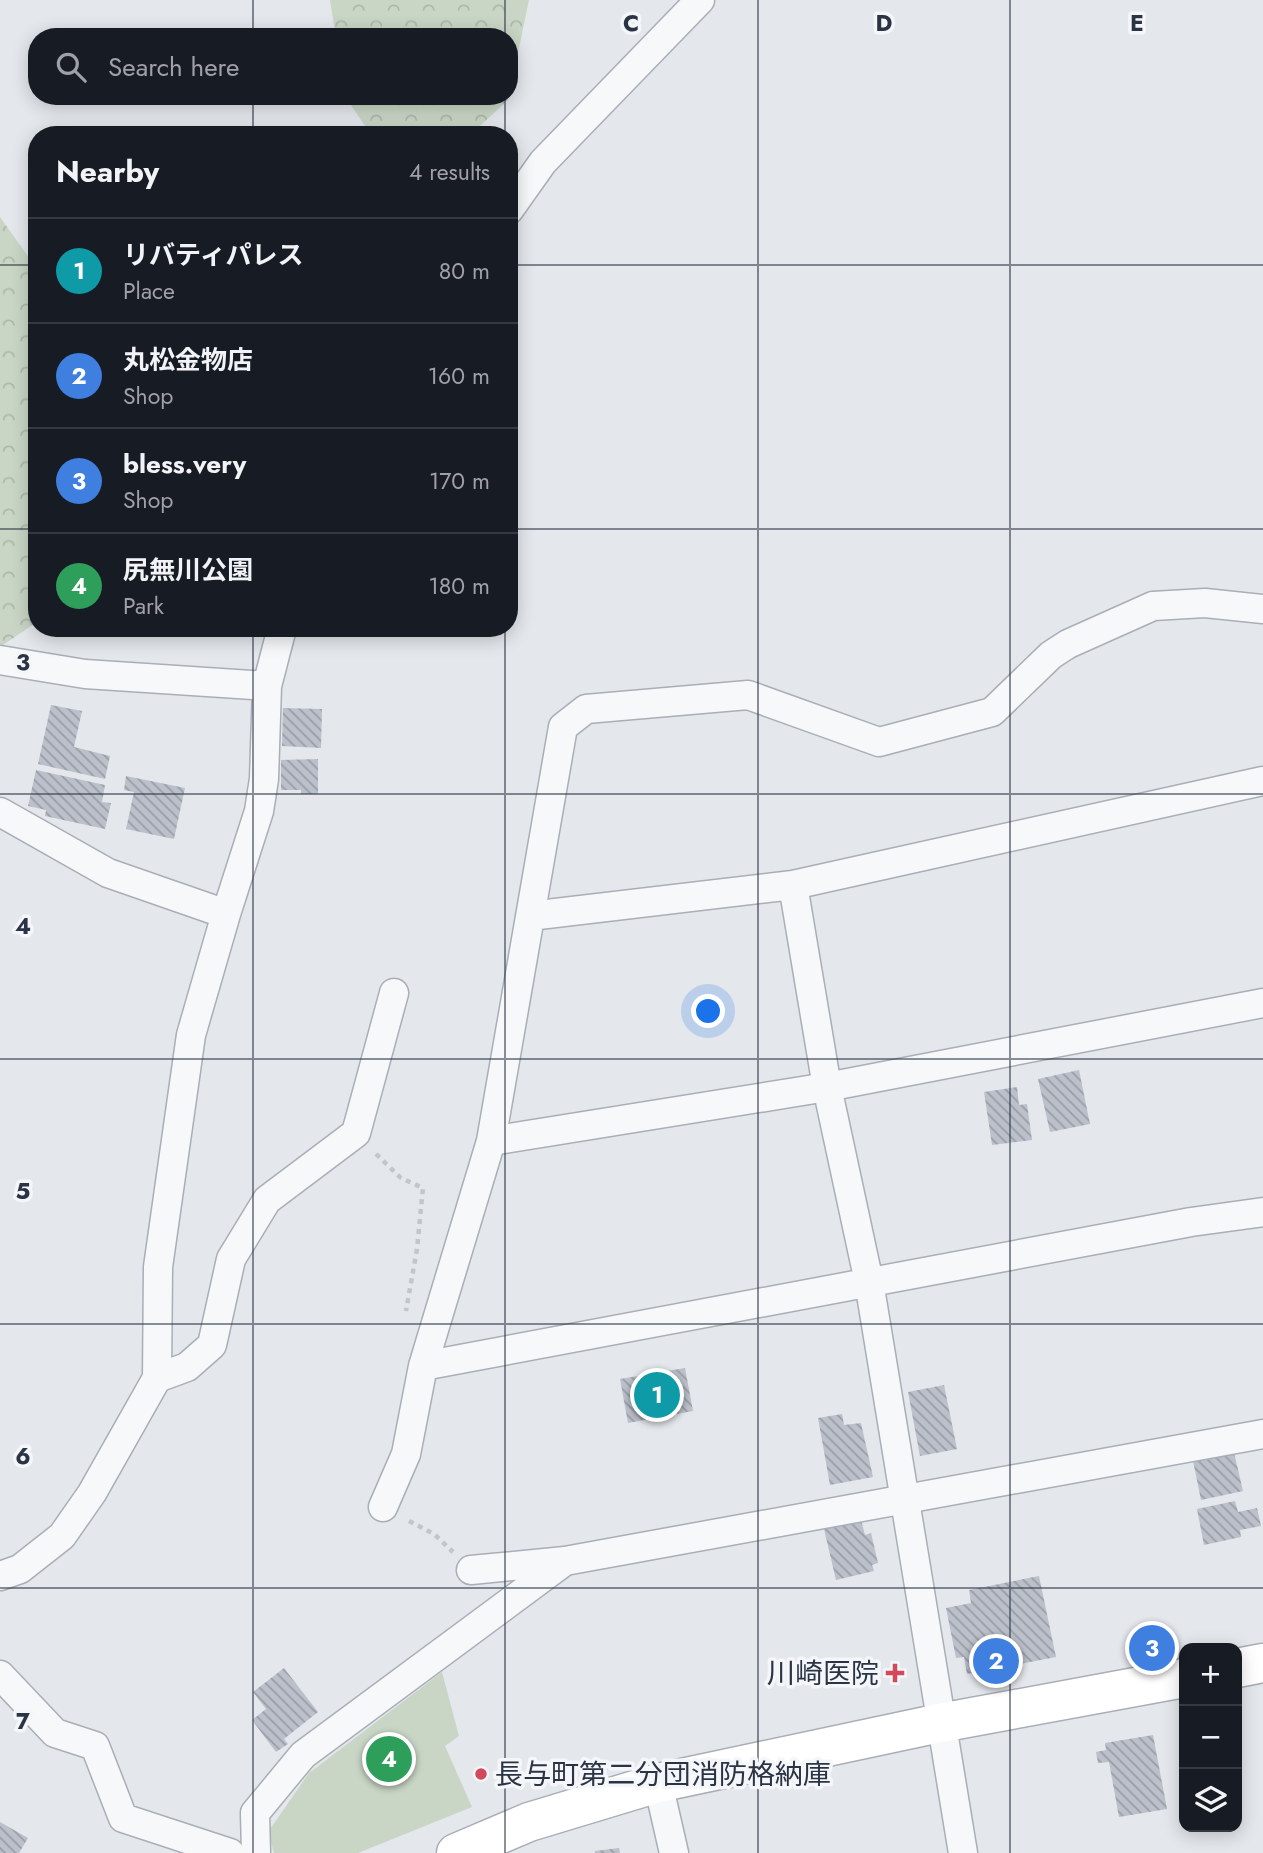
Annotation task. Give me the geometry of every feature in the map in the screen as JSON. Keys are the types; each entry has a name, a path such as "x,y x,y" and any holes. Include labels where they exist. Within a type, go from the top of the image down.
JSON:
{"street":[{"path":"518,197 543,162 700,0"},
{"path":"383,1507 406,1454 423,1366 491,1141 563,727 586,709 748,695 880,743 992,712 1060,649 1153,606 1205,603 1263,609"},
{"path":"0,1576 20,1569 62,1536 92,1493 158,1378 158,1266 191,1035 259,811 264,779 267,686 280,637"},
{"path":"0,660 85,674 267,686"},
{"path":"530,916 793,885 1263,781"},
{"path":"0,812 108,873 226,914"},
{"path":"793,885 827,1087 869,1282 940,1723 964,1853"},
{"path":"158,1378 187,1367 212,1345 231,1259 267,1200 356,1133 394,993"},
{"path":"491,1141 827,1087 1263,1003"},
{"path":"423,1366 1191,1222 1263,1212"},
{"path":"471,1570 565,1560 905,1501 1263,1434"},
{"path":"256,1853 255,1813 303,1755 565,1560"},
{"path":"1242,1667 1263,1663"},
{"path":"0,1675 55,1733 96,1746 123,1818 230,1853"},
{"path":"456,1853 529,1822 658,1783 940,1723 1179,1679"},
{"path":"658,1783 674,1853"}],"path":[{"path":"356,1133 401,1178 424,1188 417,1249"},
{"path":"383,1507 433,1534 471,1570"}],"green space":[{"path":"330,0 529,0 518,53 518,28 335,28"},
{"path":"351,105 503,105 480,126 365,126"},
{"path":"0,217 28,256 28,628 0,647"},
{"path":"442,1672 459,1736 445,1746 472,1807 358,1853 274,1853 268,1832 309,1773"}],"building":[{"path":"51,705 82,711 74,747 110,756 105,779 38,764"},
{"path":"283,708 322,709 321,748 282,746"},
{"path":"318,759 318,794 301,794 301,790 281,790 281,760"},
{"path":"36,770 105,785 102,802 111,803 105,829 45,816 46,810 28,806"},
{"path":"126,776 185,788 174,839 126,829 134,792 124,790"},
{"path":"1079,1070 1090,1124 1050,1132 1038,1079"},
{"path":"1017,1087 1019,1105 1027,1104 1032,1140 992,1145 984,1092"},
{"path":"685,1368 693,1411 628,1423 620,1379"},
{"path":"944,1385 957,1449 920,1456 908,1392"},
{"path":"842,1414 844,1425 861,1423 873,1477 830,1485 818,1418"},
{"path":"1233,1448 1243,1491 1201,1500 1192,1456"},
{"path":"1235,1501 1238,1512 1257,1508 1261,1526 1240,1530 1241,1537 1204,1545 1197,1509"},
{"path":"861,1520 865,1535 871,1533 878,1563 872,1565 874,1571 836,1580 824,1529"},
{"path":"1039,1576 1056,1657 967,1674 964,1657 956,1658 946,1608 971,1603 969,1590"},
{"path":"284,1668 318,1712 284,1739 288,1744 276,1752 252,1720 266,1709 253,1692"},
{"path":"1153,1735 1167,1809 1119,1817 1109,1762 1098,1763 1096,1752 1106,1750 1105,1743"},
{"path":"0,1822 28,1838 19,1853 0,1853"},
{"path":"619,1848 620,1853 595,1853 595,1851"}],"place":[{"name":"リバティパレス","path":"657,1395"},
{"name":"bless.very","path":"1152,1648"},
{"name":"丸松金物店","path":"996,1661"},
{"name":"川崎医院","path":"895,1673"},
{"name":"尻無川公園","path":"389,1759"},
{"name":"長与町第二分団消防格納庫","path":"481,1774"}]}
